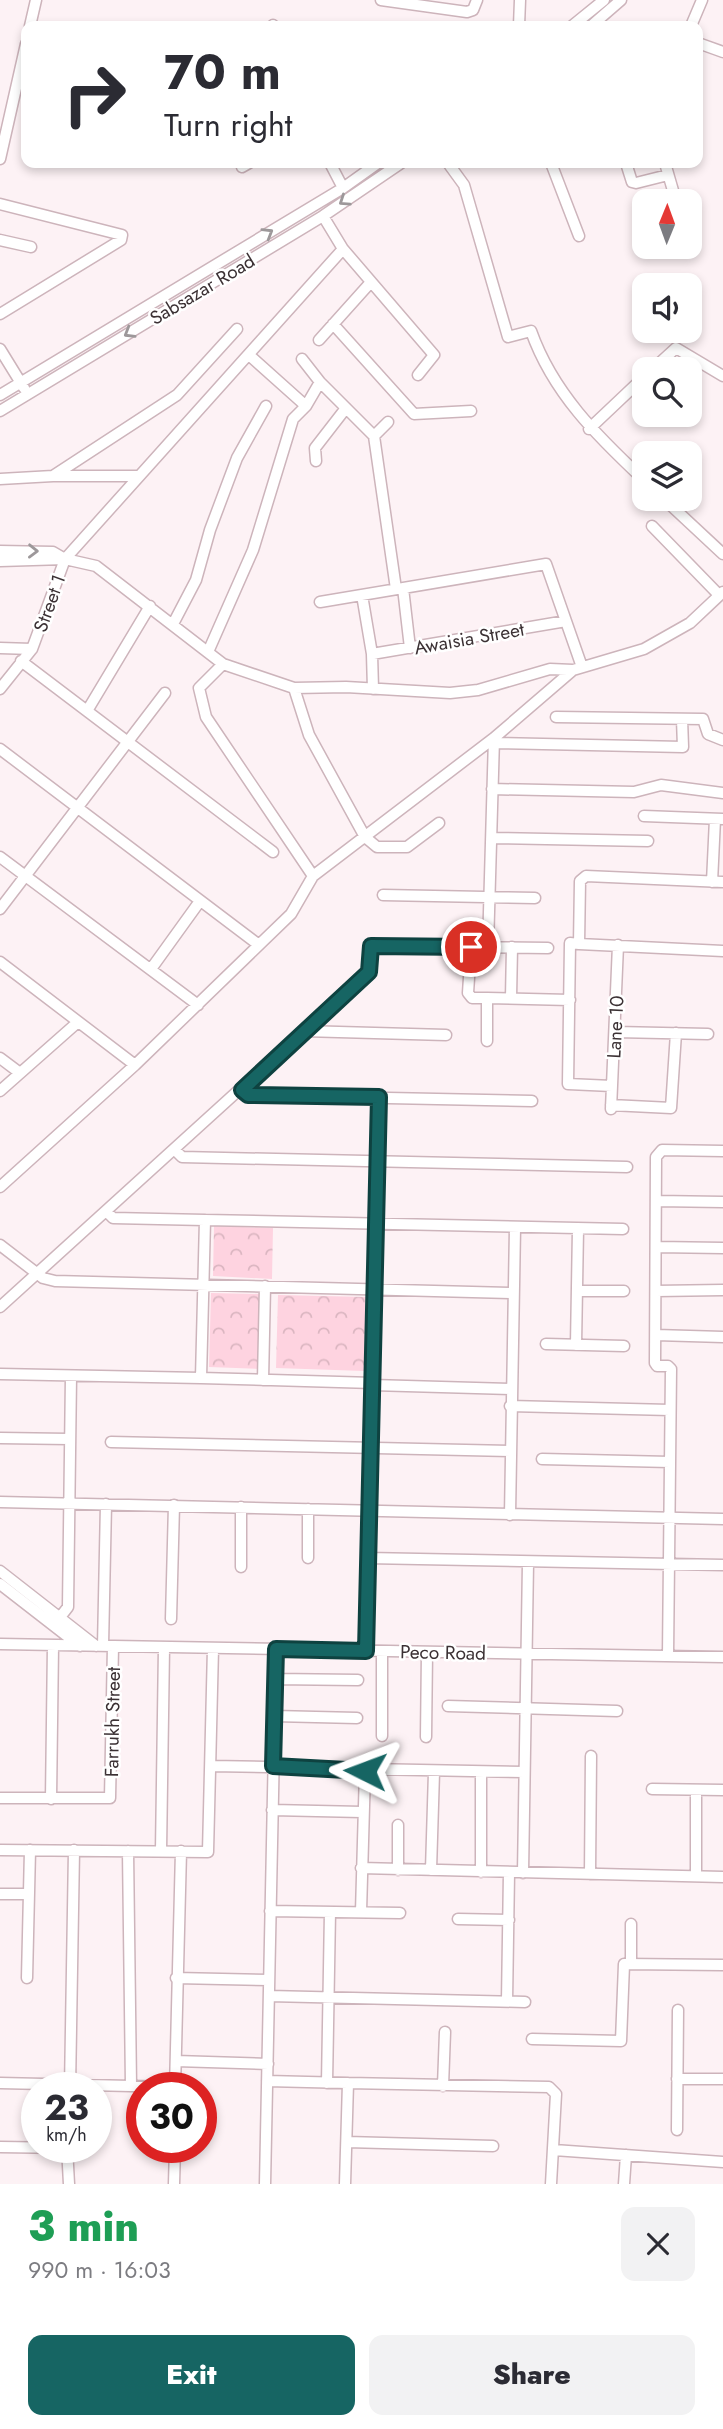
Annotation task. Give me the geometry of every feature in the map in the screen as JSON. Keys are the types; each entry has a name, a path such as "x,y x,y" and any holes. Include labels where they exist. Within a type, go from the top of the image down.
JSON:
{"street":[{"path":"31,21 36,0"},
{"path":"381,0 467,12 473,10 477,0"},
{"path":"519,21 520,0"},
{"path":"578,21 604,0"},
{"path":"597,21 621,0"},
{"path":"693,21 702,0"},
{"path":"703,45 723,52"},
{"path":"0,159 3,132 21,63"},
{"path":"333,168 343,188"},
{"path":"0,396 343,188 371,168"},
{"name":"Sabsazar Road","path":"0,411 323,215 394,168"},
{"path":"452,168 464,185 508,337 531,331 542,362 589,429 632,469"},
{"path":"553,168 579,236"},
{"path":"628,168 632,181 636,183 668,175"},
{"path":"666,168 672,189"},
{"path":"0,204 122,235 121,240 0,314"},
{"path":"323,215 343,249 434,355 418,375"},
{"path":"0,240 31,247"},
{"name":"Street 1","path":"0,689 32,649 65,559 343,249"},
{"path":"318,340 370,282"},
{"path":"332,324 414,414 471,411"},
{"path":"53,476 177,395 237,329"},
{"path":"666,357 676,348 691,357"},
{"path":"0,349 28,394"},
{"path":"66,355 74,366"},
{"path":"248,355 306,406"},
{"path":"302,359 320,382 374,436 410,648"},
{"path":"702,363 723,376"},
{"path":"208,652 253,550 293,419 306,406 320,382"},
{"path":"589,429 632,388"},
{"path":"173,624 195,580 237,458 266,406"},
{"path":"316,461 315,448 346,408"},
{"path":"374,436 388,422"},
{"path":"0,480 53,476 138,476"},
{"path":"677,511 723,554"},
{"path":"0,561 65,559 96,566 223,664 294,688 373,688 450,693 478,690 551,670 578,668 644,649 690,623 721,593 652,526"},
{"path":"0,551 53,552 65,559"},
{"path":"320,602 546,564 566,621 578,668"},
{"path":"362,595 372,654 373,688"},
{"path":"87,711 150,606"},
{"name":"Awaisia Street","path":"372,654 566,621"},
{"path":"0,648 32,649"},
{"path":"21,661 273,852"},
{"path":"223,664 199,688 206,717 313,876"},
{"path":"0,1186 135,1065 291,914 313,876 494,741 578,668"},
{"path":"294,688 309,736 365,836 377,847 407,847 439,823"},
{"path":"0,909 165,693"},
{"path":"556,717 703,719 708,734 723,740"},
{"path":"494,741 683,747 682,719"},
{"path":"488,947 494,741"},
{"path":"0,749 259,945"},
{"path":"492,789 634,792 661,785 723,793"},
{"path":"579,944 582,877 718,882 719,819 644,816"},
{"path":"491,838 648,841"},
{"path":"0,857 198,1005"},
{"path":"383,895 536,898"},
{"path":"151,970 200,901"},
{"path":"612,1086 568,1084 570,943 723,951"},
{"path":"0,1307 365,976 369,972 371,946 548,948"},
{"name":"Lane 10","path":"618,946 611,1107 671,1108 676,1034"},
{"path":"471,947 468,993 472,998 570,1000"},
{"path":"511,998 512,947"},
{"path":"0,962 135,1065"},
{"path":"487,998 487,1041"},
{"path":"0,1091 78,1023"},
{"path":"303,1031 446,1035"},
{"path":"616,1032 708,1034"},
{"path":"0,1058 20,1073"},
{"path":"242,1090 248,1095 532,1101"},
{"path":"366,1651 379,1097"},
{"path":"176,1150 182,1157 626,1167"},
{"path":"668,1656 671,1369 668,1366 655,1366 658,1152 723,1152"},
{"path":"657,1201 723,1202"},
{"path":"107,1212 113,1218 623,1230"},
{"path":"201,1378 205,1220"},
{"path":"510,1515 515,1228"},
{"path":"576,1345 578,1229"},
{"path":"0,1245 37,1273 55,1281 512,1293"},
{"path":"657,1247 723,1248"},
{"path":"263,1380 265,1286"},
{"path":"656,1291 723,1290"},
{"path":"578,1291 624,1291"},
{"path":"656,1335 723,1337"},
{"path":"546,1344 624,1346"},
{"path":"0,1374 511,1389"},
{"path":"57,1621 68,1607 71,1376"},
{"path":"510,1406 670,1410"},
{"path":"0,1438 69,1439"},
{"path":"111,1442 510,1451"},
{"path":"542,1459 670,1462"},
{"path":"0,1502 723,1519"},
{"name":"Farrukh Street","path":"51,1798 110,1798 104,1646 106,1504"},
{"path":"171,1619 174,1505"},
{"path":"241,1507 241,1567"},
{"path":"308,1509 308,1558"},
{"path":"367,1558 723,1565"},
{"path":"523,1873 528,1563"},
{"path":"0,1571 57,1621 80,1646"},
{"path":"0,1584 57,1621 104,1646"},
{"name":"Peco Road","path":"0,1644 723,1657"},
{"path":"0,1798 51,1798 53,1645"},
{"path":"161,1851 164,1647"},
{"path":"0,1850 205,1853 209,1848 213,1648"},
{"path":"265,2184 276,1649"},
{"path":"382,1651 382,1736"},
{"path":"426,1737 427,1652"},
{"path":"274,1679 358,1680"},
{"path":"448,1706 617,1711"},
{"path":"274,1716 357,1718"},
{"path":"590,1874 591,1756"},
{"path":"211,1766 524,1772"},
{"path":"361,1912 365,1771"},
{"path":"431,1870 434,1772"},
{"path":"481,1772 481,1872"},
{"path":"652,1789 723,1790"},
{"path":"696,1790 696,1876"},
{"path":"272,1810 362,1812"},
{"path":"398,1825 398,1870"},
{"path":"27,1978 30,1850"},
{"path":"70,2072 74,1850"},
{"path":"128,1851 131,2072"},
{"path":"176,2072 181,1851"},
{"path":"361,1868 723,1877"},
{"path":"506,2001 509,1873"},
{"path":"0,1894 28,1894"},
{"path":"270,1911 400,1913"},
{"path":"327,2083 330,1912"},
{"path":"458,1919 509,1920"},
{"path":"631,1924 631,1964"},
{"path":"532,2039 621,2041 624,1964 723,1965"},
{"path":"176,1978 269,1980"},
{"path":"269,1996 525,2002"},
{"path":"677,2130 678,2010"},
{"path":"443,2086 445,2032"},
{"path":"176,2061 268,2064"},
{"path":"677,2079 723,2079"},
{"path":"267,2081 550,2087 556,2094 551,2184"},
{"path":"0,2083 21,2084"},
{"path":"345,2184 348,2083"},
{"path":"346,2142 493,2146"},
{"path":"0,2147 21,2147"},
{"path":"554,2150 723,2162"},
{"path":"624,2184 626,2155"},
{"path":"68,2163 69,2184"},
{"path":"174,2184 175,2163"}],"green space":[{"path":"214,1226 273,1228 272,1279 213,1276"},
{"path":"211,1293 262,1294 260,1369 209,1367"},
{"path":"278,1295 367,1297 364,1371 276,1368"}],"route":[{"path":"365,1771 273,1766 274,1679 276,1649 366,1651 379,1097 248,1095 242,1090 369,972 371,946 471,947"}]}
